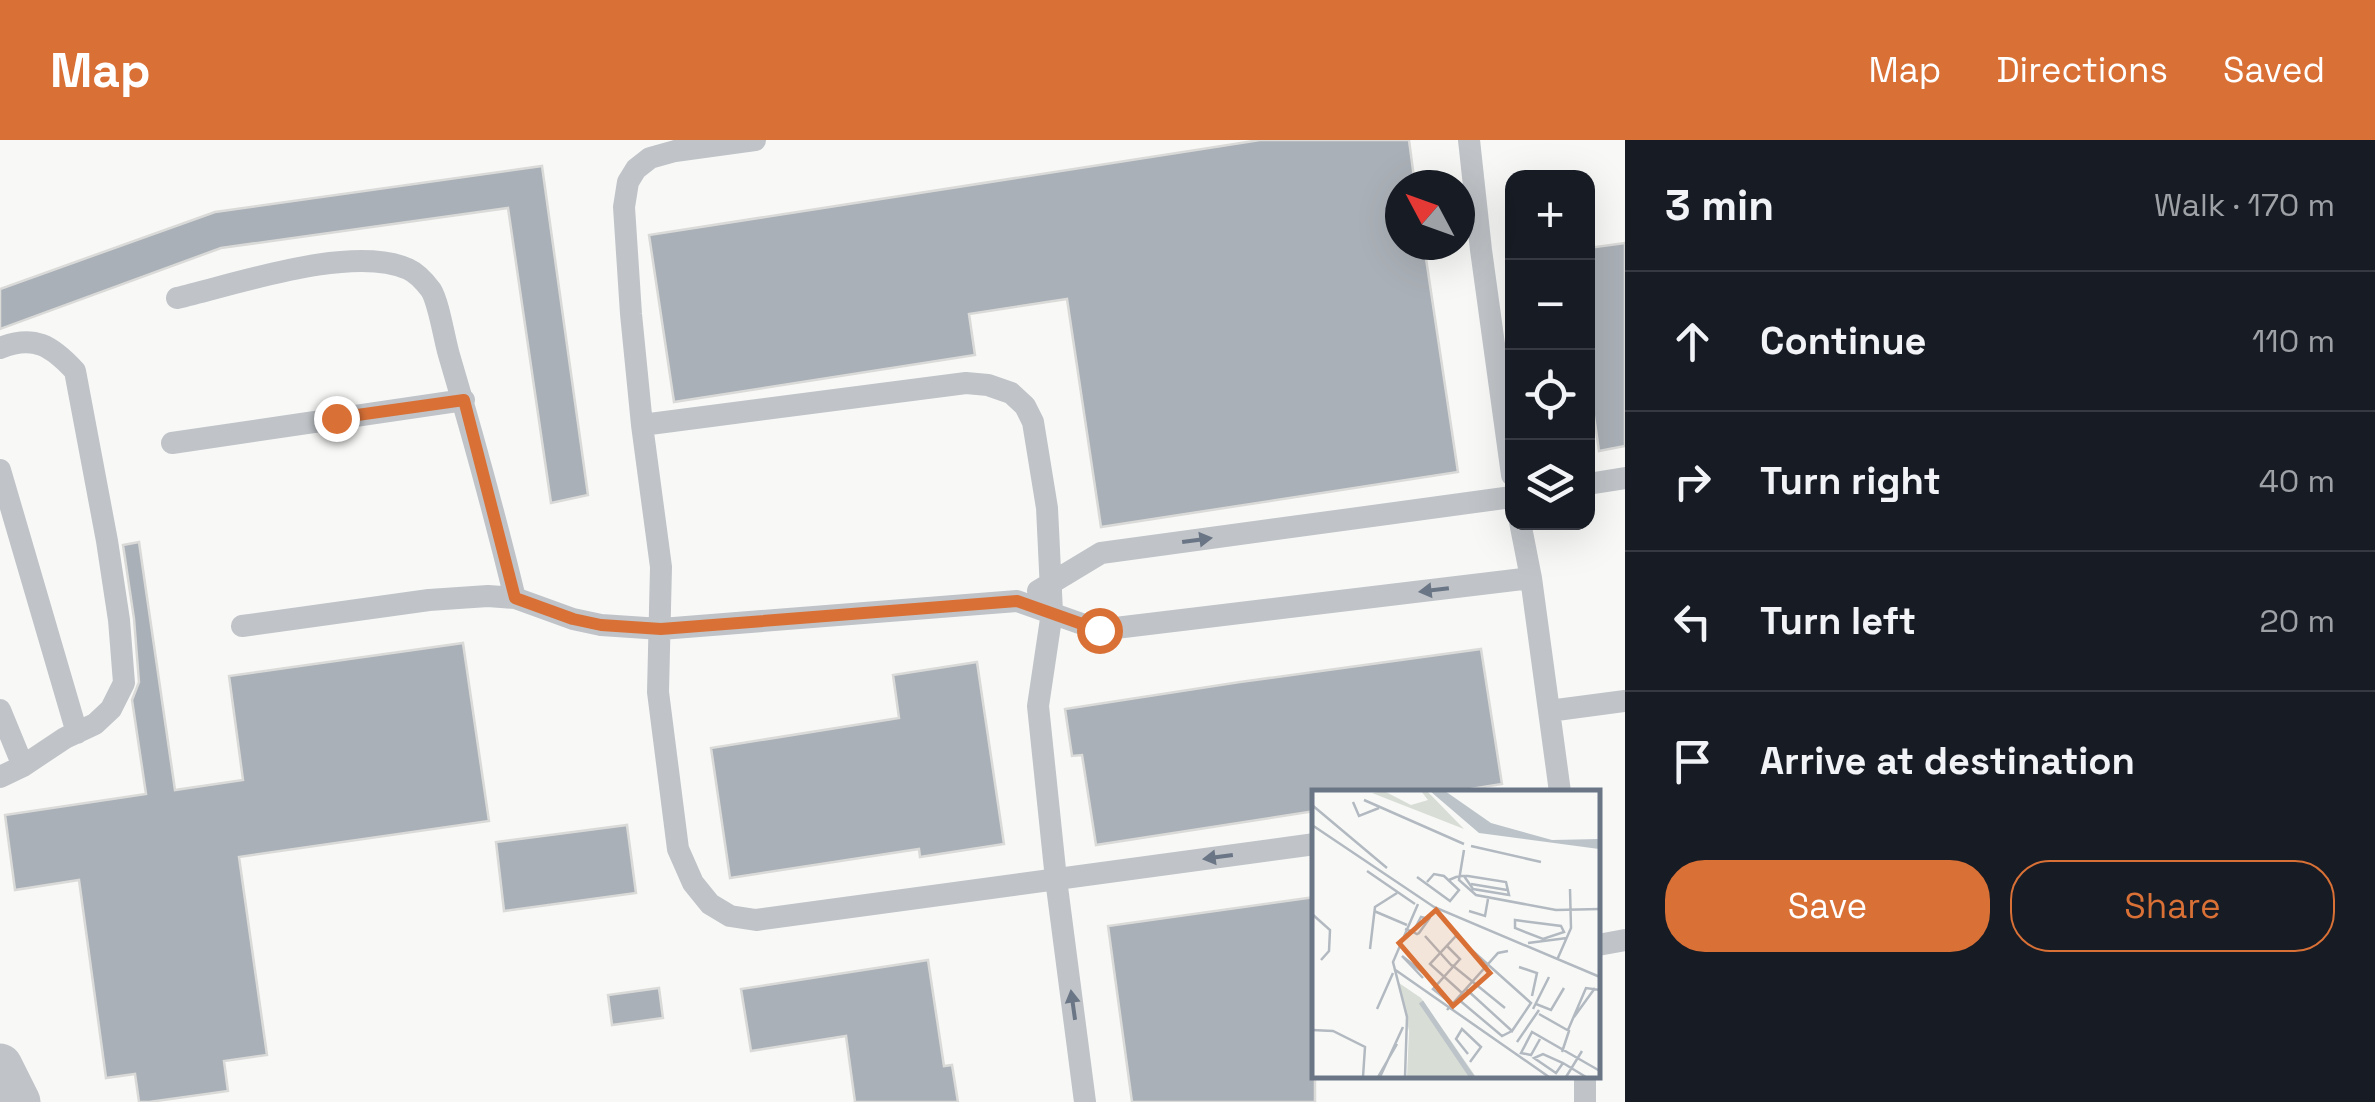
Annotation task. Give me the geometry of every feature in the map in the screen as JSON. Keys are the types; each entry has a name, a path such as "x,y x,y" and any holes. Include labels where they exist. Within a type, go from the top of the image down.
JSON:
{"street":[{"path":"0,1066 18,1102"}],"lane":[{"path":"755,140 650,158 628,182 624,207 630,314 661,567 658,692 678,849 693,883 710,904 730,916 756,920 1312,844"},
{"path":"1469,140 1507,440"},
{"path":"178,298 334,262 372,262 406,268 418,275 432,292 515,598"},
{"path":"0,348 33,341 56,350 75,371 110,560 124,683 111,709 95,724 0,777"},
{"path":"642,426 966,383 1011,393 1024,406 1033,422 1046,508 1052,612 1038,706 1084,1102"},
{"path":"172,442 464,400"},
{"path":"0,470 77,733"},
{"path":"1595,483 1625,478"},
{"path":"1017,601 1101,553 1505,497"},
{"path":"1521,530 1560,790"},
{"path":"242,626 488,596 515,598 601,625 661,629 1017,601 1099,630 1530,578"},
{"path":"1549,712 1625,701"},
{"path":"0,710 23,766"},
{"path":"1600,945 1625,940"}],"building":[{"path":"1260,140 1409,140 1413,170 1385,170 1385,260 1426,260 1458,472 1101,527 1067,299 969,314 975,355 674,402 649,235"},
{"path":"542,166 588,495 551,503 508,208 221,248 0,329 0,289 215,212"},
{"path":"1625,243 1625,446 1599,451 1595,423 1595,247"},
{"path":"139,542 175,790 243,780 229,676 463,643 489,821 239,857 267,1055 224,1061 228,1091 149,1102 139,1102 135,1074 106,1078 79,880 15,890 5,815 146,794 132,700 139,682 123,545"},
{"path":"1481,649 1502,784 1464,790 1312,790 1312,811 1096,845 1082,755 1072,756 1065,709"},
{"path":"977,662 1004,844 920,857 919,849 730,878 711,748 899,718 893,675"},
{"path":"627,825 636,893 504,911 496,842"},
{"path":"1312,897 1315,1102 1132,1102 1108,926"},
{"path":"928,960 944,1066 952,1065 958,1102 855,1102 846,1036 751,1051 741,989"},
{"path":"659,988 663,1018 612,1025 608,995"}],"route":[{"path":"336,418 464,400 515,598 573,619 661,629 1017,601 1099,630"}]}
